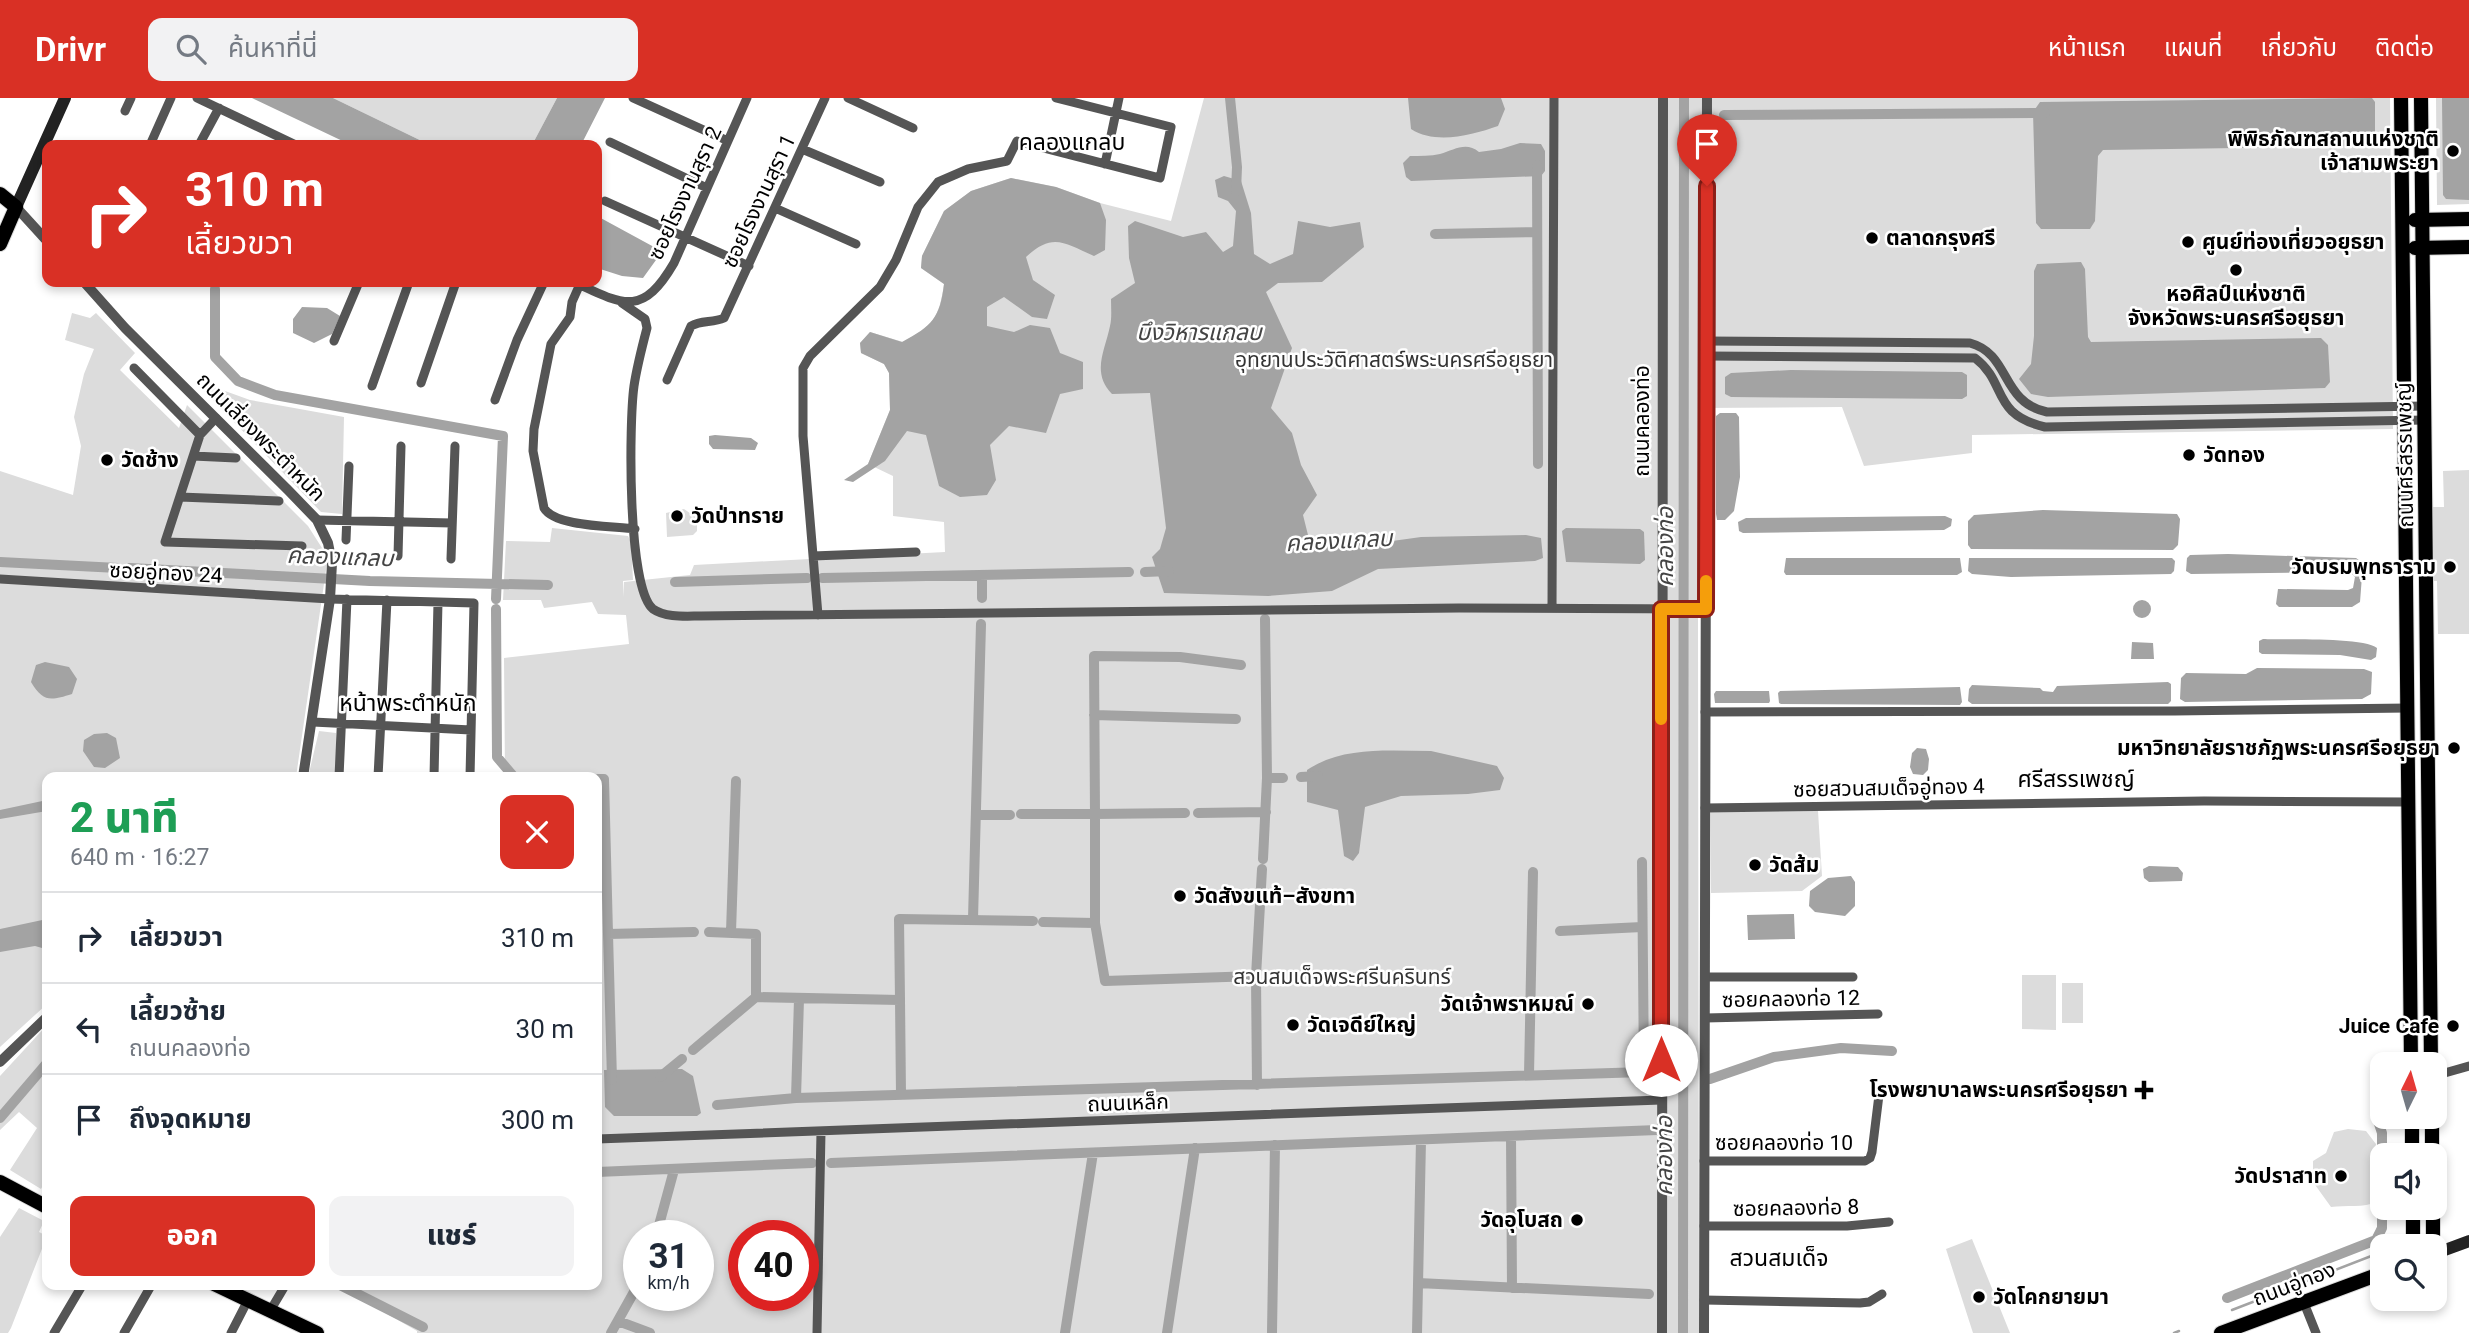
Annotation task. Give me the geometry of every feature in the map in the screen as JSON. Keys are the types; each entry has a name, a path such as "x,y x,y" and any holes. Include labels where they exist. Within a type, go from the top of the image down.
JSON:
{"main road":[{"path":"46,140 65,98"},
{"name":"ถนนศรีสรรเพชญ์","path":"2401,98 2411,1052"},
{"name":"ถนนศรีสรรเพชญ์","path":"2421,98 2431,1052"},
{"path":"0,244 42,149"},
{"path":"0,194 16,207"},
{"path":"2403,221 2469,219"},
{"path":"2403,248 2469,247"},
{"path":"2407,630 2427,630"},
{"path":"0,1182 42,1205"},
{"path":"2447,1249 2469,1241"},
{"name":"ถนนอู่ทอง","path":"2221,1333 2370,1278"},
{"path":"227,1290 317,1333"}],"street":[{"path":"125,111 131,98"},
{"path":"152,140 171,98"},
{"path":"197,98 273,140"},
{"path":"633,98 728,141"},
{"name":"ซอยโรงงานสุรา 2","path":"622,303 646,298 663,282 747,98"},
{"name":"ซอยโรงงานสุรา 1","path":"667,380 691,326 724,318 825,98"},
{"path":"848,98 913,128"},
{"path":"818,615 803,436 803,368 810,356 880,287 896,260 910,223 927,194 938,182 952,175 1006,161 1017,141 1160,178 1171,127 1056,98"},
{"path":"1105,164 1119,98"},
{"path":"1552,608 1554,98"},
{"name":"ถนนคลองท่อ","path":"1662,1333 1661,1100 1666,609 1663,98"},
{"path":"1704,1333 1705,712 1700,609 1706,356 1707,98"},
{"path":"202,140 219,108"},
{"path":"610,142 707,188"},
{"path":"802,149 880,182"},
{"path":"605,201 749,266"},
{"path":"16,207 42,236"},
{"path":"775,208 856,244"},
{"name":"ถนนเลี่ยงพระตำหนัก","path":"88,287 125,328 317,520 328,543 332,563 330,595 304,772"},
{"path":"334,341 357,287"},
{"path":"373,386 407,287"},
{"path":"421,383 454,287"},
{"path":"495,400 517,340 542,287"},
{"path":"576,287 570,317 551,344 534,429 533,451 544,508 548,515 562,521 635,528"},
{"path":"586,287 622,303 645,319 647,328 639,357 632,409 630,472 644,598 663,614 701,616 1700,609"},
{"path":"1706,341 1970,342 1990,352 2024,403 2047,412 2425,413"},
{"path":"1706,356 1975,358 1983,365 2014,414 2028,423 2045,427 2425,413"},
{"path":"134,368 200,435"},
{"path":"216,418 200,435 165,542 302,546"},
{"path":"398,556 401,446"},
{"path":"452,559 454,446"},
{"path":"193,456 236,458"},
{"path":"346,540 349,466"},
{"path":"180,497 279,501"},
{"path":"317,520 452,523"},
{"path":"813,556 916,552"},
{"name":"ซอยอู่ทอง 24","path":"0,579 122,588 474,603 471,730"},
{"path":"340,772 347,599"},
{"path":"379,772 387,600"},
{"path":"434,772 438,602"},
{"path":"1705,712 2408,708"},
{"path":"313,722 471,730 470,772"},
{"name":"ซอยสวนสมเด็จอู่ทอง 4","path":"1705,808 2204,801 2409,802"},
{"path":"1705,977 1853,977"},
{"name":"ซอยคลองท่อ 12","path":"1704,1018 1878,1014"},
{"path":"0,1062 42,1022"},
{"path":"2447,1072 2469,1066"},
{"name":"ซอยคลองท่อ 10","path":"1704,1161 1865,1161 1870,1158 1872,1152 1879,1095"},
{"name":"ถนนเหล็ก","path":"602,1139 1661,1100"},
{"path":"817,1333 821,1132"},
{"name":"ซอยคลองท่อ 8","path":"1704,1226 1847,1226 1889,1222"},
{"path":"54,1333 79,1290"},
{"path":"124,1333 149,1290"},
{"path":"270,1311 282,1290"},
{"path":"1704,1300 1860,1303 1882,1294"},
{"path":"231,1333 248,1300"},
{"path":"2304,1303 2316,1333"}],"green space":[{"path":"333,98 557,98 535,140 420,140"},
{"path":"1204,98 2390,98 2393,429 1972,435 1972,453 1864,466 1842,407 1700,408 1699,1333 417,1333 345,1290 602,1290 602,772 505,772 504,658 629,644 626,615 598,614 592,602 544,608 541,600 503,600 506,541 550,542 552,528 628,536 631,542 633,580 623,581 624,597 624,582 690,575 694,565 945,552 944,522 893,516 893,476 868,464 890,410 889,373 884,364 861,353 860,343 870,332 903,342 933,320 940,305 944,284 921,268 922,256 944,211 971,191 1011,178 1056,187 1100,203 1171,221"},
{"name":"พิพิธภัณฑสถานแห่งชาติ เจ้าสามพระยา","path":"2436,98 2469,98 2469,204 2437,205"},
{"path":"72,313 90,318 96,313 135,353 120,370 179,428 187,405 308,526 322,548 327,563 297,772 42,772 42,1009 0,1047 0,471 73,495 81,446 74,417 84,374 94,349 65,340"},
{"path":"214,387 250,400 344,417 342,514 321,512 204,391"},
{"path":"2469,470 2469,634 2438,634 2437,581 2430,581 2430,507 2444,507 2443,471"},
{"path":"684,509 697,518 697,531 693,535 667,537 666,513"},
{"path":"319,731 336,733 338,772 309,772"},
{"path":"1818,811 1822,876 1802,891 1711,893 1711,812"},
{"path":"2022,975 2056,975 2056,1030 2022,1029"},
{"path":"2062,983 2083,983 2083,1023 2062,1023"},
{"path":"42,1030 41,1189 10,1170 37,1128 19,1112 0,1130 0,1076"},
{"path":"2348,1129 2366,1131 2375,1143 2370,1143 2370,1204 2331,1207 2313,1182 2313,1161 2326,1153 2334,1132"},
{"path":"19,1208 42,1220 39,1232 42,1234 42,1249 8,1333 0,1333 0,1237"},
{"path":"1972,1239 2010,1333 1973,1333 1946,1249"}],"water":[{"path":"252,98 333,98 420,140 340,140"},
{"path":"557,98 605,98 584,140 535,140"},
{"path":"1408,98 1501,98 1505,109 1498,126 1454,137 1431,137 1411,129"},
{"path":"2372,98 2375,102 2375,141 2370,146 2103,150 2098,156 2095,221 2090,229 2041,229 2036,223 2033,112 2040,102"},
{"name":"พิพิธภัณฑสถานแห่งชาติ เจ้าสามพระยา","path":"2442,98 2469,98 2469,200 2446,199 2443,195"},
{"path":"1520,143 1541,144 1545,151 1545,171 1541,176 1411,181 1406,177 1403,163 1410,156 1437,155 1465,147 1479,152"},
{"name":"บึงวิหารแกลบ","path":"1224,176 1241,181 1251,213 1254,254 1270,264 1293,254 1298,221 1330,227 1360,222 1364,247 1322,282 1278,283 1266,292 1292,348 1271,408 1292,433 1301,465 1317,495 1303,515 1310,543 1378,543 1421,537 1526,535 1541,538 1543,558 1535,561 1378,569 1332,591 1268,596 1164,593 1152,557 1160,549 1166,528 1150,393 1112,394 1102,378 1101,361 1111,323 1111,299 1135,283 1129,258 1128,226 1135,221 1183,237 1206,232 1223,252 1233,246 1236,211 1228,201 1218,197 1215,180"},
{"name":"บึงวิหารแกลบ","path":"1011,178 1056,187 1100,203 1106,220 1105,250 1094,256 1066,244 1051,242 1035,249 1026,257 1033,280 1055,295 1047,319 1032,317 1004,297 987,307 987,326 1014,332 1030,325 1050,328 1060,353 1083,362 1083,389 1060,394 1046,433 1009,426 990,445 996,480 987,495 960,497 939,486 926,435 907,431 885,461 853,482 844,480 868,464 890,410 889,373 884,364 861,353 860,343 870,332 902,342 933,320 940,305 944,284 921,268 922,256 944,211 971,191"},
{"path":"602,219 654,247 656,260 643,278 622,276 602,270"},
{"path":"2081,262 2085,269 2088,337 2091,342 2321,338 2328,345 2330,382 2325,388 2048,397 2031,394 2019,379 2031,364 2034,271 2037,264"},
{"path":"302,307 327,308 340,316 332,334 314,343 293,333 293,319"},
{"path":"1791,370 1962,372 1967,375 1967,396 1962,399 1731,397 1725,394 1725,377 1731,373"},
{"path":"1720,413 1736,413 1739,417 1740,477 1734,511 1725,520 1717,520 1716,514 1716,416"},
{"path":"709,436 751,438 758,443 755,450 713,449 709,444"},
{"path":"2043,510 2177,514 2180,519 2178,545 2173,550 1971,549 1968,545 1968,521 1974,515"},
{"path":"1945,516 1952,519 1951,526 1944,530 1743,533 1739,531 1738,522 1746,518"},
{"path":"1566,528 1640,529 1644,532 1645,560 1640,564 1566,562 1562,531"},
{"path":"2190,555 2356,558 2363,563 2360,602 2352,607 2279,607 2276,604 2278,589 2353,588 2355,577 2350,572 2191,574 2186,571 2187,558"},
{"path":"1786,558 1960,558 1962,572 1957,575 1786,575"},
{"path":"1969,558 2172,558 2175,561 2171,574 2011,577 1972,574 1968,571"},
{"path":"2142,600 2148,603 2151,609 2148,615 2142,618 2136,615 2133,609 2136,603"},
{"path":"2259,641 2357,642 2377,648 2376,657 2371,660 2340,655 2262,654 2259,652"},
{"path":"2132,642 2153,643 2154,659 2131,659"},
{"path":"45,662 69,667 77,679 72,694 53,699 43,696 35,689 31,682 36,665"},
{"path":"2257,668 2364,669 2372,672 2371,694 2362,699 2185,702 2180,699 2181,678 2186,673 2246,674"},
{"path":"2171,684 2171,701 2168,704 1972,704 1968,701 1972,685 2040,688 2053,692 2057,686"},
{"path":"1960,687 1960,705 1781,704 1778,693 1780,691"},
{"path":"1716,691 1769,691 1770,701 1715,703"},
{"path":"107,733 116,738 120,758 105,768 94,767 83,751 84,740 94,734"},
{"path":"1917,748 1926,749 1929,759 1928,770 1923,775 1913,774 1910,767 1912,753"},
{"path":"1431,751 1497,766 1504,778 1500,790 1401,796 1365,807 1359,853 1353,861 1344,856 1338,810 1307,802 1307,770 1321,762 1351,753"},
{"path":"42,801 42,812 0,819 0,810"},
{"path":"2149,866 2178,867 2183,873 2182,881 2149,882 2144,878 2143,869"},
{"path":"1851,876 1855,882 1855,906 1845,916 1815,912 1809,906 1810,891 1828,878"},
{"path":"1794,914 1795,939 1748,940 1747,915"},
{"path":"42,920 42,948 35,946 0,952 0,929"},
{"path":"682,1069 693,1076 701,1113 697,1116 614,1116 605,1107 604,1070"}],"waterway":[{"path":"1230,98 1237,167 1236,191"},
{"name":"คลองท่อ","path":"1683,1333 1684,98"},
{"path":"1724,115 2045,113"},
{"path":"1537,165 1538,464"},
{"path":"1435,234 1537,232"},
{"path":"215,289 215,357 238,381 275,395 503,436 496,599"},
{"name":"คลองแกลบ","path":"0,562 118,568"},
{"name":"คลองแกลบ","path":"130,568 370,581 548,585"},
{"name":"คลองแกลบ","path":"1145,572 1169,571"},
{"name":"คลองแกลบ","path":"822,578 1129,572"},
{"path":"982,576 982,598"},
{"name":"คลองแกลบ","path":"675,582 807,578"},
{"path":"496,609 497,757 510,772"},
{"path":"1263,859 1267,778 1265,619"},
{"path":"973,919 981,624"},
{"path":"1185,813 1095,814 1094,656 1180,657 1241,665"},
{"path":"1094,715 1236,719"},
{"path":"1301,777 1318,776"},
{"path":"1267,778 1283,778"},
{"path":"602,779 608,934 694,932"},
{"path":"731,932 736,781"},
{"path":"1198,813 1266,812"},
{"path":"1021,814 1095,814 1095,923"},
{"path":"976,815 1010,815"},
{"path":"717,1105 796,1098 1644,1072 1642,862"},
{"path":"1043,922 1095,923 1105,981 1256,976 1262,869"},
{"path":"1529,1075 1533,872"},
{"path":"709,932 756,934 756,997 900,1000 899,919 1033,921"},
{"path":"1560,931 1642,927"},
{"path":"608,934 612,1080"},
{"path":"1256,976 1257,1085"},
{"path":"693,1050 756,997"},
{"path":"796,1098 799,999"},
{"path":"900,1000 901,1095"},
{"path":"1710,1079 1774,1057 1841,1048 1892,1051"},
{"path":"660,1077 682,1059"},
{"path":"0,1118 42,1069"},
{"path":"2381,1129 2382,1143"},
{"path":"831,1163 1657,1130"},
{"path":"1511,1136 1512,1288"},
{"path":"1417,1333 1421,1140"},
{"path":"1272,1333 1275,1145"},
{"path":"1167,1333 1195,1148"},
{"path":"1065,1333 1093,1153"},
{"path":"602,1172 812,1163"},
{"path":"660,1220 674,1170"},
{"path":"2227,1298 2376,1240 2382,1228 2382,1220"},
{"path":"2232,1310 2370,1256"},
{"path":"1418,1283 1649,1294"},
{"path":"350,1290 423,1327"},
{"path":"611,1333 623,1311"},
{"path":"618,1321 650,1333"},
{"path":"2174,1333 2179,1331"}],"slow traffic":[{"path":"1661,719 1661,609 1706,609 1706,581"}],"place":[{"name":"พิพิธภัณฑสถานแห่งชาติ เจ้าสามพระยา","path":"2453,151"},
{"name":"ตลาดกรุงศรี","path":"1872,238"},
{"name":"ศูนย์ท่องเที่ยวอยุธยา","path":"2188,242"},
{"name":"หอศิลป์แห่งชาติ จังหวัดพระนครศรีอยุธยา","path":"2236,270"},
{"name":"วัดทอง","path":"2189,455"},
{"name":"วัดช้าง","path":"107,460"},
{"name":"วัดป่าทราย","path":"677,516"},
{"name":"วัดบรมพุทธาราม","path":"2450,567"},
{"name":"มหาวิทยาลัยราชภัฏพระนครศรีอยุธยา","path":"2454,748"},
{"name":"วัดส้ม","path":"1755,865"},
{"name":"วัดสังขแท้–สังขทา","path":"1180,896"},
{"name":"วัดเจ้าพราหมณ์","path":"1588,1004"},
{"name":"วัดเจดีย์ใหญ่","path":"1293,1025"},
{"name":"Juice Cafe","path":"2453,1026"},
{"name":"โรงพยาบาลพระนครศรีอยุธยา","path":"2144,1090"},
{"name":"วัดปราสาท","path":"2341,1176"},
{"name":"วัดอุโบสถ","path":"1577,1220"},
{"name":"วัดโคกยายมา","path":"1979,1297"}],"district":[{"name":"คลองแกลบ","path":"1072,142"},
{"name":"หน้าพระตำหนัก","path":"408,703"},
{"name":"ศรีสรรเพชญ์","path":"2076,779"},
{"name":"สวนสมเด็จ","path":"1779,1258"}],"route":[{"path":"1661,1060 1661,609 1706,609 1707,186"}],"park label":[{"name":"อุทยานประวัติศาสตร์พระนครศรีอยุธยา","path":"1394,360"},
{"name":"สวนสมเด็จพระศรีนครินทร์","path":"1342,977"}]}
